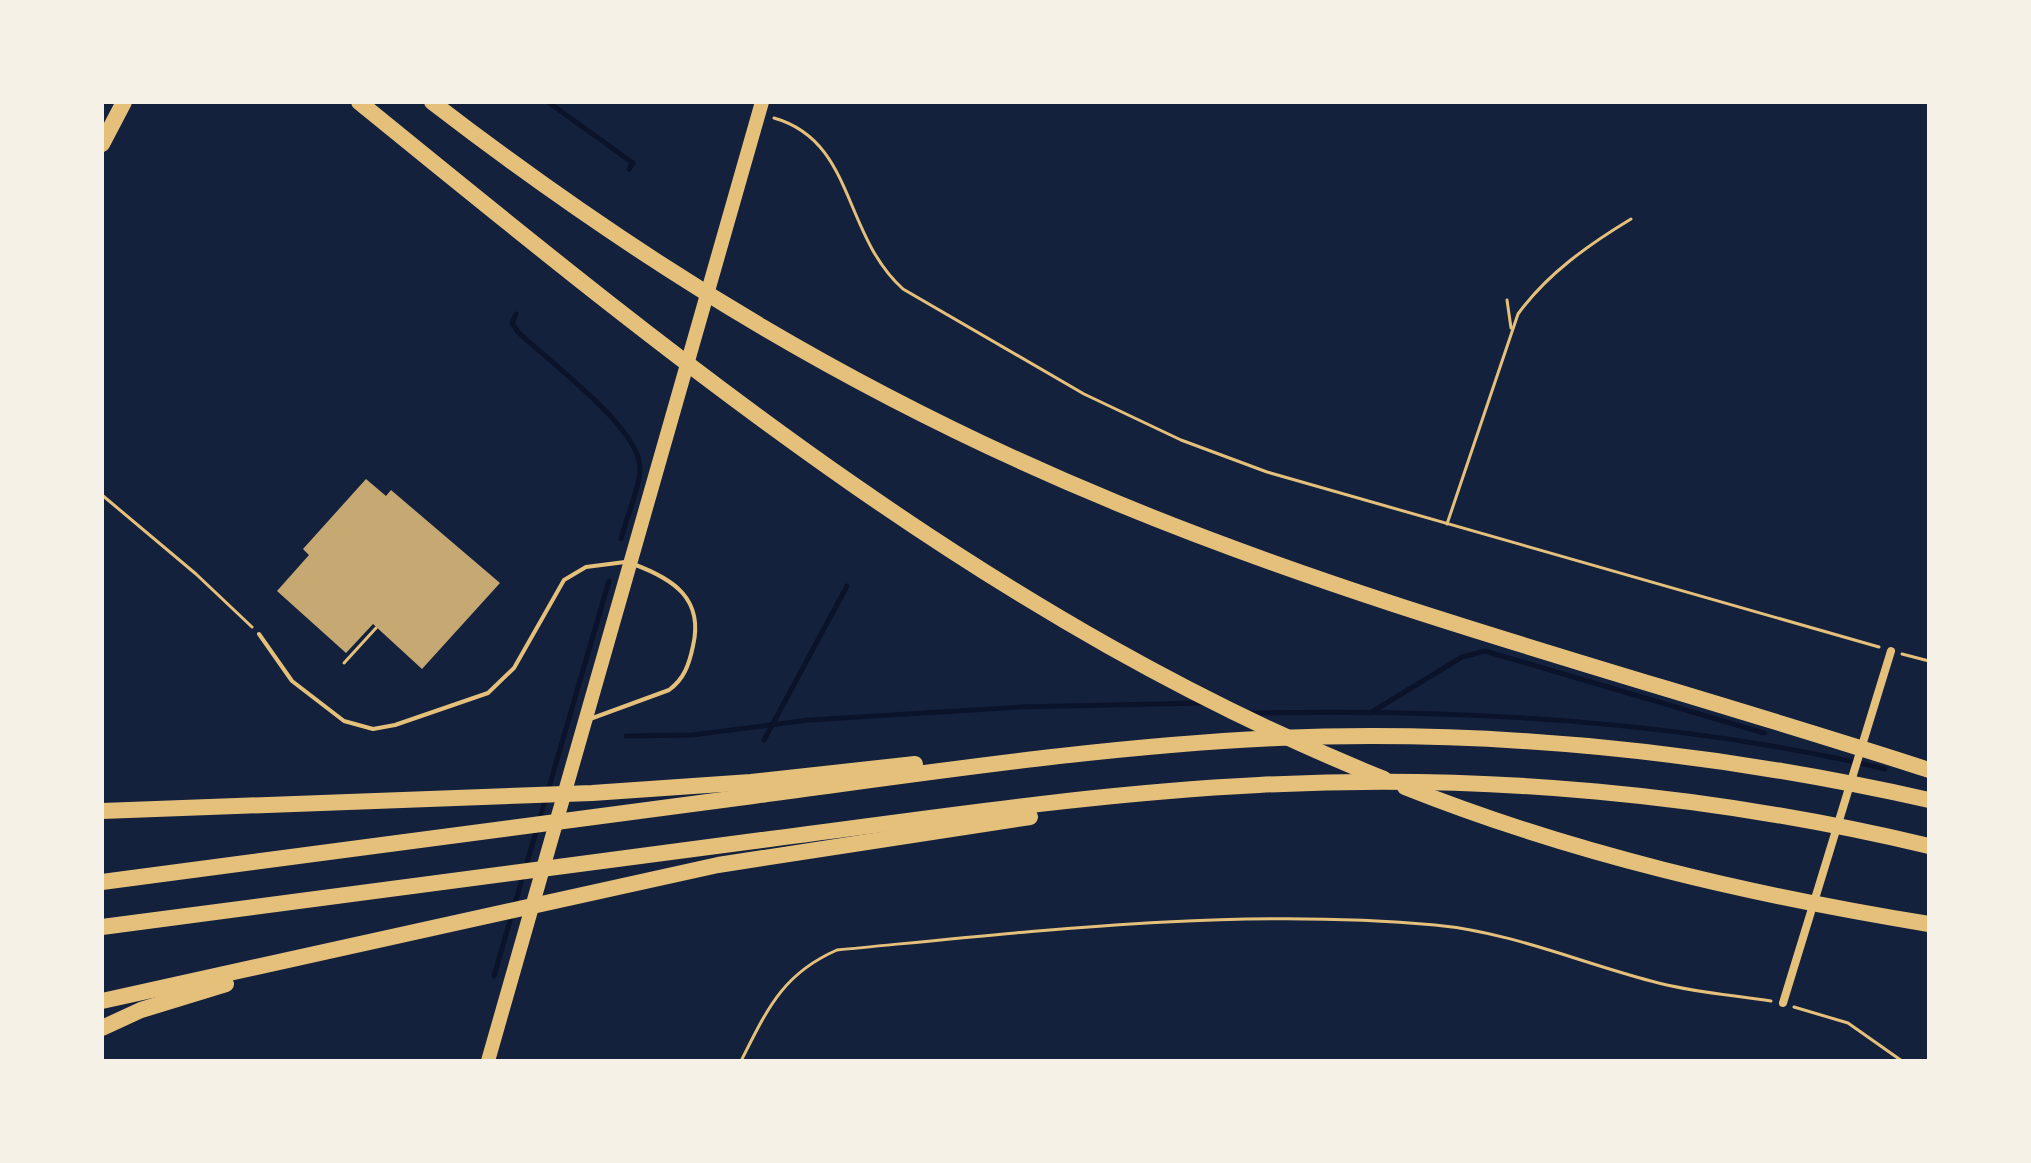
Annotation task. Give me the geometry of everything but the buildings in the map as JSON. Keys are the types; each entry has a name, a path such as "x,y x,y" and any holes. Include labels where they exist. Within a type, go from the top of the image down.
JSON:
{"highway":[{"path":"102,144 124,102"},
{"path":"359,102 709,379 964,561 1117,652 1260,725 1410,789 1565,842 1717,883 1929,924"},
{"path":"432,102 559,197 729,310 945,425 1078,486 1189,532 1454,623 1929,770"},
{"path":"488,1061 760,108"},
{"path":"102,811 592,793 751,782 1034,753 1381,737 1569,744 1741,764 1929,800"},
{"path":"102,882 985,766 1191,744"},
{"path":"102,927 1079,800 1258,785 1418,783 1606,793 1741,810 1929,846"},
{"path":"102,1001 816,848 1258,785"},
{"path":"102,1028 182,996 502,914"}],"street":[{"path":"1783,1003 1891,651"}],"lane":[{"path":"259,634 292,681 344,721 373,729 395,725 488,693 514,668 564,580 586,567 631,563 654,572 689,601 695,611 697,626 691,658 679,683 669,690 586,721"}],"path":[{"path":"760,108 791,123 820,143 879,264 919,300 1084,394 1181,440 1267,472 1929,661"},
{"path":"1447,524 1511,328 1539,287 1589,245 1631,219"},
{"path":"1507,300 1511,328"},
{"path":"102,495 196,574 259,634"},
{"path":"344,663 376,628"},
{"path":"741,1061 774,995 813,961 837,950 1063,928 1256,919 1435,925 1508,937 1653,982 1783,1003 1848,1023 1902,1061"}],"waterway":[{"path":"548,102 633,163 629,169"},
{"path":"516,314 512,323 518,332 590,395 624,433 635,451 640,475 621,539"},
{"path":"494,976 609,581"},
{"path":"764,740 847,586"},
{"path":"1370,713 1462,657 1485,651 1764,733"},
{"path":"626,736 692,735 809,720 1021,707 1203,703"},
{"path":"1252,713 1411,713 1570,721 1729,739 1885,769"}]}
